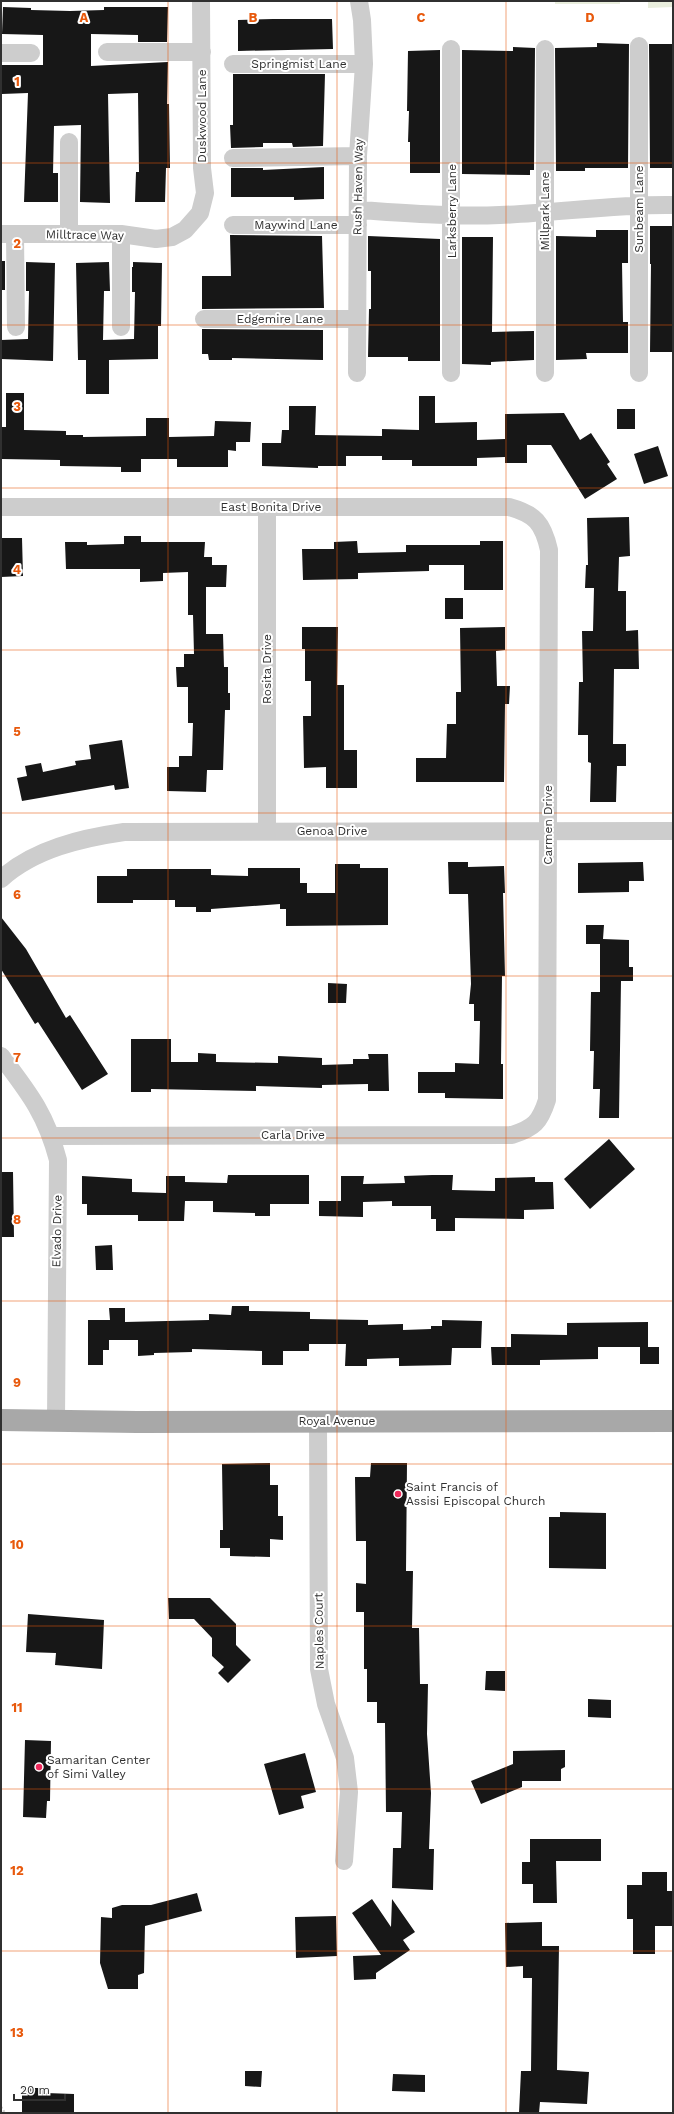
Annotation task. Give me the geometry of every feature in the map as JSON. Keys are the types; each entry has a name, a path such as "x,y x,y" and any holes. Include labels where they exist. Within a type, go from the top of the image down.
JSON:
{"main road":[{"name":"Royal Avenue","path":"1,1420 673,1421"}],"street":[{"name":"Duskwood Lane","path":"189,227 200,213 205,193 202,168 201,1"},
{"name":"Rush Haven Way","path":"357,373 358,156 364,64 362,20 359,1"},
{"name":"Sunbeam Lane","path":"639,46 639,373"},
{"name":"Larksberry Lane","path":"451,49 451,373"},
{"name":"Millpark Lane","path":"545,49 545,373"},
{"path":"107,52 202,52"},
{"path":"1,53 32,53"},
{"name":"Springmist Lane","path":"233,64 364,64"},
{"path":"69,142 70,234"},
{"path":"233,158 358,156"},
{"name":"Maywind Lane","path":"233,225 358,217 501,215 639,204 673,205"},
{"name":"Milltrace Way","path":"8,234 120,234 156,239 172,237 189,227"},
{"path":"8,234 16,327"},
{"path":"120,234 121,327"},
{"name":"Edgemire Lane","path":"204,319 357,319"},
{"name":"East Bonita Drive","path":"1,507 509,507 525,511 538,521"},
{"name":"Rosita Drive","path":"267,507 267,831"},
{"name":"Carmen Drive","path":"532,1126 541,1117 547,1100 549,550 545,533 538,521"},
{"name":"Genoa Drive","path":"1,879 34,857 66,844 94,836 124,832 673,831"},
{"name":"Elvado Drive","path":"1,1056 43,1115 52,1136 58,1160 56,1421"},
{"name":"Carla Drive","path":"52,1136 512,1135 528,1130 532,1126"},
{"name":"Naples Court","path":"318,1421 319,1669 326,1704 345,1758 348,1785 344,1861"}],"path":[{"path":"1,2107 4,2113"}],"green space":[{"path":"555,1 620,1 620,4 555,4"},
{"path":"648,1 673,1 673,7 648,8"}],"building":[{"path":"3,7 31,8 31,10 70,11 104,10 104,7 168,7 167,42 138,42 138,35 91,34 91,66 168,62 167,104 169,104 170,168 166,168 165,202 135,202 136,172 139,172 138,93 108,94 110,203 80,202 81,125 54,126 53,173 58,173 58,202 24,202 28,93 2,94 2,65 43,65 43,35 2,34"},
{"path":"332,19 333,49 238,51 238,20"},
{"path":"597,43 629,44 628,168 585,168 585,171 556,171 555,48 597,47"},
{"path":"649,44 673,44 673,168 650,168"},
{"path":"513,47 535,48 534,170 530,170 530,175 462,174 462,50 513,51"},
{"path":"440,50 440,173 410,173 410,142 408,142 409,111 407,111 408,51"},
{"path":"233,74 325,74 323,146 293,147 292,143 263,143 263,147 231,148 230,125 233,125"},
{"path":"324,167 324,199 294,200 294,197 231,197 231,168 263,168 263,170"},
{"path":"650,226 673,226 673,352 650,352"},
{"path":"596,230 628,230 628,263 622,263 623,322 628,322 628,353 586,353 587,359 556,360 556,236 596,237"},
{"path":"230,235 322,236 324,308 202,309 202,276 231,276"},
{"path":"368,236 440,239 440,361 408,361 408,357 368,357 369,309 371,309 371,271 368,271"},
{"path":"462,237 493,237 492,332 534,331 534,360 491,362 491,365 462,364"},
{"path":"1,261 5,261 5,290 1,290"},
{"path":"26,262 55,263 53,361 1,359 1,340 28,339 29,291 26,291"},
{"path":"109,262 110,291 104,291 103,340 134,339 135,292 132,292 133,262 162,263 161,326 158,326 158,359 109,360 109,394 86,394 86,360 78,360 76,263"},
{"path":"202,329 323,330 323,360 232,358 232,360 209,360 208,354 202,354"},
{"path":"6,393 24,393 24,430 66,431 66,435 83,435 83,437 146,436 146,418 169,418 169,437 214,436 215,421 251,422 250,442 236,442 236,451 228,450 228,467 177,467 177,459 141,459 141,472 121,472 121,467 60,466 60,460 1,459 1,427 6,427"},
{"path":"419,396 435,396 435,423 477,422 477,440 505,439 505,414 564,413 580,440 591,433 610,462 607,464 617,479 585,499 551,445 527,445 527,463 505,463 505,457 477,458 477,466 412,466 412,460 382,460 382,456 346,456 346,466 318,466 318,468 262,466 262,443 281,443 282,430 289,430 289,406 316,406 315,435 382,436 382,429 419,430"},
{"path":"617,409 635,409 635,429 617,429"},
{"path":"658,446 668,476 644,484 634,454"},
{"path":"629,517 630,556 619,557 618,591 626,591 626,631 638,630 639,669 614,669 613,744 626,744 626,766 617,766 616,802 590,802 591,763 588,762 588,735 578,735 579,682 583,682 582,631 593,631 594,588 585,588 586,565 588,565 587,518"},
{"path":"124,536 141,536 141,542 205,542 204,557 212,557 212,565 227,565 226,587 206,587 206,634 223,634 224,667 228,667 228,693 230,693 230,710 225,710 223,770 207,770 206,792 167,791 167,767 179,767 179,756 192,756 193,723 188,723 188,687 177,687 176,667 184,667 184,654 194,654 193,615 188,615 188,572 163,573 163,581 140,582 140,569 66,569 65,542 87,542 87,545 124,544"},
{"path":"1,538 22,538 23,576 1,577"},
{"path":"357,541 358,553 406,552 406,545 480,545 480,541 503,541 503,590 464,590 464,565 429,565 429,571 358,573 358,579 303,580 302,549 334,549 334,542"},
{"path":"445,598 463,598 463,619 445,619"},
{"path":"302,627 338,627 337,685 344,685 344,750 357,750 357,788 326,788 326,767 304,768 303,716 311,716 311,681 305,681 305,649 302,649"},
{"path":"505,627 505,650 496,651 497,686 510,686 509,704 505,704 504,782 416,782 416,758 446,758 447,724 456,724 456,692 461,692 460,628"},
{"path":"122,740 129,788 115,790 114,785 22,801 17,778 27,776 25,766 41,763 43,772 76,765 75,761 91,759 89,745"},
{"path":"448,862 468,862 468,867 504,866 505,893 503,893 505,976 502,976 501,1064 503,1064 503,1099 445,1098 445,1093 418,1093 418,1072 455,1072 455,1063 479,1064 480,1021 474,1021 474,1004 469,1004 471,984 468,894 449,894"},
{"path":"643,862 644,881 629,881 629,892 578,893 578,863"},
{"path":"335,864 360,864 360,868 388,868 388,925 286,926 286,909 280,909 280,904 211,909 211,912 196,912 196,907 175,907 175,900 133,900 133,903 97,903 97,876 127,876 127,869 211,869 211,875 248,876 248,868 300,868 300,883 307,883 307,893 335,893"},
{"path":"1,917 26,949 66,1018 70,1015 108,1074 82,1090 38,1022 35,1024 1,969"},
{"path":"586,925 604,925 603,939 629,940 629,967 633,967 633,981 621,981 619,1118 599,1118 600,1089 593,1089 594,1051 590,1051 591,992 600,992 600,944 586,944"},
{"path":"328,983 347,984 346,1003 328,1003"},
{"path":"131,1039 171,1039 171,1062 198,1062 198,1053 216,1054 216,1062 278,1063 278,1056 322,1058 322,1065 353,1064 353,1059 369,1059 368,1054 388,1054 389,1091 368,1091 368,1084 322,1085 322,1088 256,1086 256,1091 151,1089 151,1092 131,1092"},
{"path":"609,1139 635,1169 590,1209 564,1179"},
{"path":"1,1172 13,1172 14,1237 1,1237"},
{"path":"228,1175 309,1175 309,1204 270,1204 270,1216 255,1216 255,1213 213,1212 213,1201 185,1201 184,1221 138,1221 138,1215 87,1215 87,1204 82,1204 82,1176 132,1179 132,1192 166,1193 166,1176 185,1176 185,1182 227,1183"},
{"path":"453,1175 452,1190 495,1191 495,1178 535,1177 535,1182 553,1182 554,1209 524,1210 524,1219 455,1218 455,1231 436,1231 436,1219 431,1219 431,1206 392,1206 392,1201 363,1202 363,1217 319,1216 319,1201 341,1201 341,1176 364,1176 363,1184 405,1183 404,1176"},
{"path":"112,1245 113,1270 96,1270 95,1246"},
{"path":"232,1306 249,1306 249,1311 310,1312 310,1319 368,1320 368,1325 403,1324 403,1330 431,1329 431,1326 442,1326 442,1320 482,1321 481,1348 452,1348 451,1365 399,1366 399,1358 367,1359 367,1366 345,1366 346,1344 309,1344 309,1351 283,1351 283,1365 262,1365 262,1351 192,1349 192,1352 154,1353 154,1355 138,1356 138,1340 109,1340 109,1350 103,1350 103,1365 88,1365 88,1320 110,1320 109,1308 125,1308 125,1322 209,1320 209,1314 231,1315"},
{"path":"648,1322 648,1347 598,1347 598,1359 540,1360 540,1365 492,1365 491,1347 511,1347 511,1334 567,1335 567,1323"},
{"path":"640,1347 659,1347 659,1364 640,1364"},
{"path":"270,1463 270,1485 278,1485 278,1516 283,1516 283,1540 270,1539 270,1557 230,1556 230,1548 220,1548 220,1530 223,1530 222,1464"},
{"path":"371,1463 407,1463 406,1571 413,1571 412,1628 419,1628 420,1684 428,1684 427,1734 431,1793 429,1849 434,1849 433,1890 392,1888 393,1848 401,1848 402,1812 386,1812 385,1723 377,1723 377,1702 367,1702 367,1669 364,1669 364,1612 356,1612 356,1583 366,1584 366,1541 356,1541 355,1477 370,1477"},
{"path":"560,1512 606,1513 606,1569 549,1568 549,1517 560,1517"},
{"path":"168,1598 210,1598 236,1624 236,1645 251,1660 228,1683 218,1673 224,1667 212,1656 212,1638 194,1619 169,1619"},
{"path":"28,1614 104,1620 102,1669 55,1665 56,1653 26,1652"},
{"path":"486,1671 505,1671 505,1691 485,1690"},
{"path":"588,1699 611,1700 611,1718 588,1717"},
{"path":"25,1740 51,1741 50,1801 47,1801 46,1818 23,1817"},
{"path":"565,1750 565,1767 561,1769 561,1781 522,1781 522,1787 481,1804 471,1781 513,1764 513,1751"},
{"path":"305,1753 316,1792 301,1796 304,1808 279,1815 264,1764"},
{"path":"530,1839 601,1839 601,1861 556,1861 557,1903 533,1903 533,1884 522,1884 522,1862 530,1862"},
{"path":"642,1872 667,1872 667,1891 673,1891 673,1926 655,1926 655,1954 633,1954 633,1919 627,1919 627,1885 642,1885"},
{"path":"197,1893 202,1911 145,1926 144,1973 138,1975 138,1989 108,1989 100,1963 101,1917 112,1918 112,1908 122,1905 151,1905"},
{"path":"372,1899 391,1927 392,1899 415,1932 403,1940 410,1950 376,1973 376,1979 354,1980 353,1956 381,1955 352,1913"},
{"path":"336,1916 337,1956 296,1958 295,1917"},
{"path":"542,1922 542,1946 559,1946 557,2070 589,2072 587,2104 540,2102 539,2113 519,2113 521,2071 531,2071 532,1978 523,1978 523,1966 506,1967 505,1923"},
{"path":"245,2071 262,2071 261,2087 245,2086"},
{"path":"393,2074 425,2075 425,2092 392,2091"},
{"path":"22,2088 46,2088 46,2093 74,2094 74,2113 22,2113"}],"place":[{"name":"Saint Francis of Assisi Episcopal Church","path":"398,1494"},
{"name":"Samaritan Center of Simi Valley","path":"39,1767"}]}
